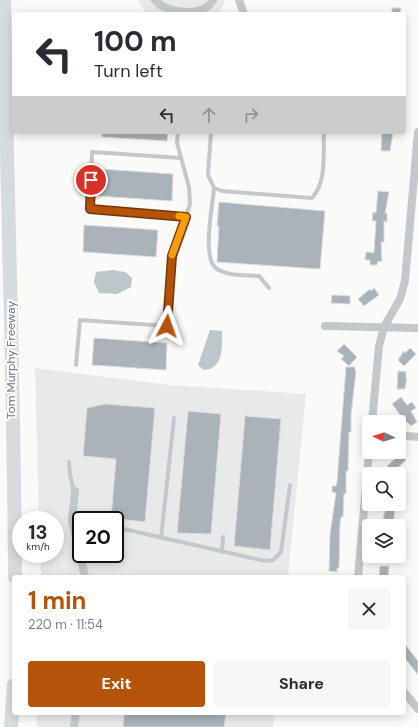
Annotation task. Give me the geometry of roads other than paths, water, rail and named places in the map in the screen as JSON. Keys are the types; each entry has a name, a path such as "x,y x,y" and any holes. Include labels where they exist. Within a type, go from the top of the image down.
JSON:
{"highway":[{"name":"Tom Murphy Freeway","path":"4,0 6,182 11,308 15,575"},
{"path":"11,727 12,713"}],"street":[{"path":"155,0 164,8 188,12 210,7 213,0"},
{"path":"239,0 243,12"},
{"path":"373,415 379,346 384,327 400,299 405,281 418,132"},
{"path":"325,326 418,328"},
{"path":"406,436 418,438"},
{"path":"358,575 368,459"},
{"path":"75,492 76,511"},
{"path":"83,563 85,575"},
{"path":"406,694 418,709"},
{"path":"74,727 76,715"}],"lane":[{"path":"76,365 80,320 167,326 172,256 190,204 189,187 177,143 178,134"},
{"path":"211,134 208,175 214,188 208,246 211,262 215,268 224,272 259,276 269,288"},
{"path":"214,188 222,191 312,198 319,191 322,178 324,134"},
{"path":"181,158 92,152 90,209 186,217"},
{"path":"161,538 174,418"},
{"path":"69,462 70,475 75,492"},
{"path":"124,529 265,561 274,560 281,552 290,485"},
{"path":"222,552 223,537"}]}
